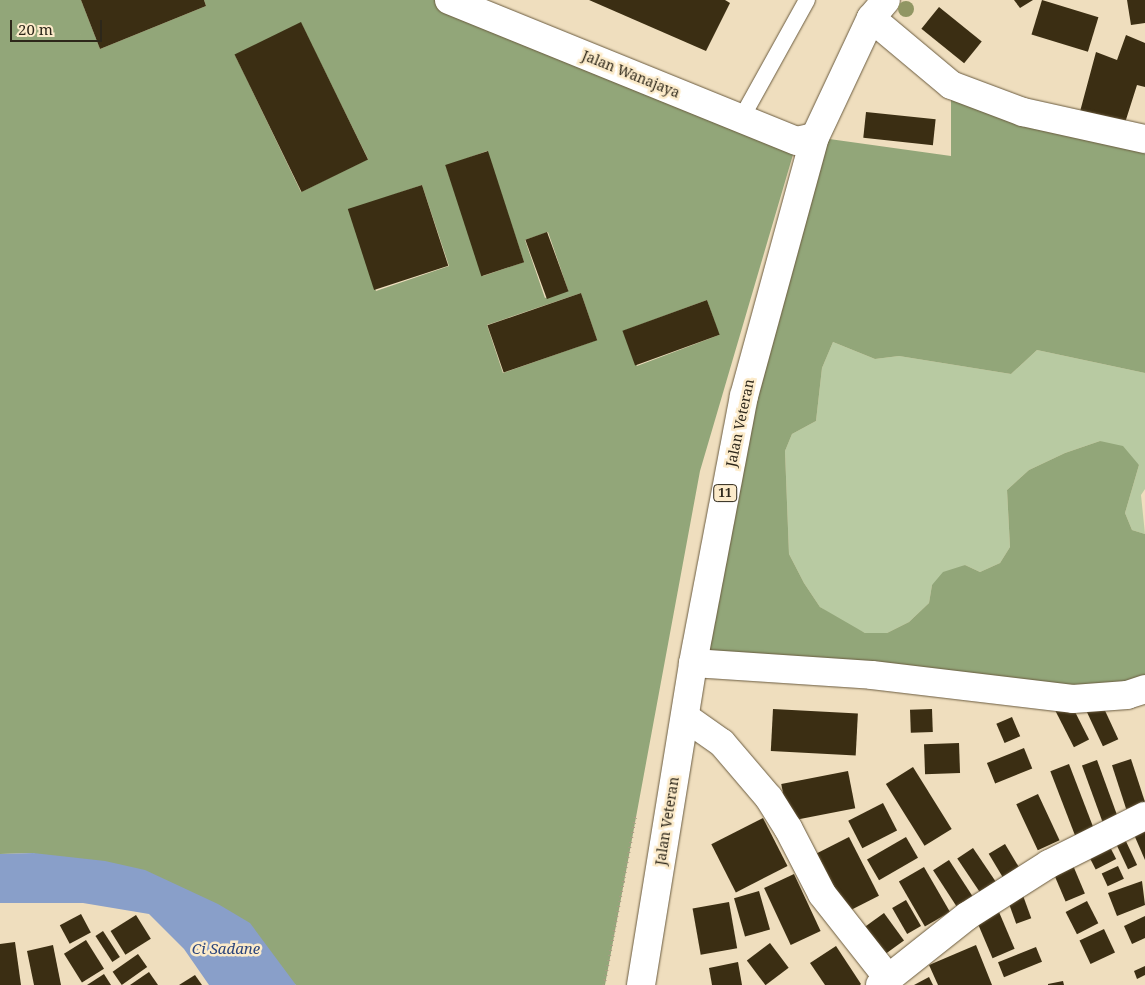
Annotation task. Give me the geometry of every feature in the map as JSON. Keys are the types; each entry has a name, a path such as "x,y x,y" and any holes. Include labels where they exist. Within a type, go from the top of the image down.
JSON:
{"street":[{"name":"Jalan Wanajaya","path":"449,0 796,141 815,137"},
{"name":"Jalan Veteran","path":"641,985 693,663 744,396 815,137 879,9"},
{"path":"879,9 951,85 1023,112 1145,139"},
{"path":"693,663 872,675 1074,699 1126,695 1145,689"},
{"path":"685,718 722,743 769,798 788,828 822,894 884,981 967,916 1049,864 1145,816"}],"lane":[{"path":"741,118 807,0"}],"green space":[{"path":"0,0 81,0 100,49 206,6 204,0 445,0 797,141 700,471 605,985 296,985 33,853 0,854","holes":["301,23 368,159 301,192 235,55","487,151 524,262 483,276 446,166","422,185 449,266 376,291 349,210","548,232 568,290 545,298 525,240","581,293 597,340 503,373 487,325","707,300 719,335 637,366 623,331"]},
{"path":"951,85 1145,139 1145,373 1037,350 1011,374 899,356 875,359 833,342 822,368 816,421 792,434 785,451 789,554 804,583 820,607 865,633 887,633 909,622 929,603 932,585 943,572 965,565 980,572 1000,563 1010,547 1007,490 1029,470 1065,453 1100,441 1123,446 1139,465 1125,513 1132,530 1145,534 1145,689 1127,695 693,663 815,137 951,156"},
{"path":"833,342 875,359 899,356 1011,374 1037,350 1145,373 1145,489 1141,495 1145,534 1132,530 1125,513 1139,465 1100,441 1065,453 1029,470 1007,490 1010,547 1000,563 980,572 965,565 932,585 929,603 909,622 887,633 865,633 844,623 820,607 804,583 789,554 785,451 792,434 816,421 822,368"}],"water":[{"name":"Ci Sadane","path":"33,853 105,861 145,870 218,904 250,923 296,985 209,985 184,949 149,914 83,903 0,903 0,854"}],"building":[{"path":"81,0 204,0 206,6 100,49"},
{"path":"589,0 725,0 730,3 706,51"},
{"path":"1014,0 1033,0 1020,8"},
{"path":"1042,0 1098,17 1088,52 1031,34"},
{"path":"1127,0 1145,0 1145,23 1131,25"},
{"path":"939,7 982,42 964,63 921,29"},
{"path":"301,22 368,160 302,192 234,54"},
{"path":"1126,35 1145,43 1145,87 1137,85 1124,126 1078,119 1096,52 1117,60"},
{"path":"866,112 936,119 933,145 863,138"},
{"path":"488,151 524,262 481,276 445,165"},
{"path":"422,185 448,266 374,290 348,209"},
{"path":"547,232 569,291 547,299 525,240"},
{"path":"581,293 597,340 504,373 487,325"},
{"path":"707,300 720,335 635,366 622,331"},
{"path":"1070,702 1089,739 1074,747 1055,710"},
{"path":"1101,702 1118,739 1103,746 1086,709"},
{"path":"773,709 858,713 856,755 771,751"},
{"path":"932,709 933,732 911,733 910,710"},
{"path":"1012,717 1020,736 1005,743 996,724"},
{"path":"959,743 960,773 925,774 924,744"},
{"path":"1024,748 1032,768 995,783 987,763"},
{"path":"1131,759 1145,803 1126,809 1112,765"},
{"path":"1097,760 1118,818 1103,824 1082,765"},
{"path":"1069,764 1094,828 1075,836 1050,771"},
{"path":"913,767 952,829 925,846 886,784"},
{"path":"848,771 855,808 789,821 781,784"},
{"path":"1038,794 1060,840 1038,850 1016,804"},
{"path":"883,803 897,831 862,848 848,821"},
{"path":"763,818 788,866 736,892 711,844"},
{"path":"1145,824 1145,860 1132,830"},
{"path":"849,837 879,896 842,915 812,856"},
{"path":"906,837 918,858 879,880 867,859"},
{"path":"1124,837 1137,865 1128,869 1115,841"},
{"path":"1108,843 1116,859 1096,869 1088,853"},
{"path":"1005,844 1020,869 1004,879 989,854"},
{"path":"973,848 996,883 981,893 957,859"},
{"path":"949,860 975,900 959,911 933,870"},
{"path":"1072,863 1085,893 1066,902 1053,871"},
{"path":"1118,866 1124,879 1108,886 1102,874"},
{"path":"924,867 950,912 925,927 899,882"},
{"path":"794,874 821,931 791,945 764,888"},
{"path":"1142,881 1145,905 1117,916 1108,893"},
{"path":"1021,890 1031,918 1016,924 1006,895"},
{"path":"759,891 770,929 745,937 734,898"},
{"path":"906,900 921,926 907,934 892,908"},
{"path":"1087,901 1098,923 1077,934 1066,912"},
{"path":"729,902 737,948 701,955 693,908"},
{"path":"999,912 1015,949 993,958 977,921"},
{"path":"884,913 904,941 878,959 858,932"},
{"path":"81,914 91,933 70,944 60,925"},
{"path":"136,915 151,939 125,955 111,931"},
{"path":"1145,916 1145,938 1132,944 1124,926"},
{"path":"1104,929 1115,953 1091,964 1080,940"},
{"path":"103,931 120,957 112,962 95,936"},
{"path":"86,940 104,969 82,983 64,954"},
{"path":"15,942 21,985 0,985 0,944"},
{"path":"770,943 789,968 765,985 747,960"},
{"path":"53,945 61,985 34,985 27,951"},
{"path":"976,945 992,985 938,985 929,965"},
{"path":"836,946 860,985 825,985 810,963"},
{"path":"1036,947 1042,962 1004,977 998,962"},
{"path":"138,954 147,967 122,985 113,972"},
{"path":"738,962 742,985 712,985 709,968"},
{"path":"1145,966 1145,975 1137,979 1134,971"},
{"path":"149,972 158,985 130,985"},
{"path":"104,974 111,985 87,985"},
{"path":"195,975 202,985 179,985"},
{"path":"929,977 933,985 914,985"},
{"path":"1063,981 1064,985 1048,985 1048,984"}]}
